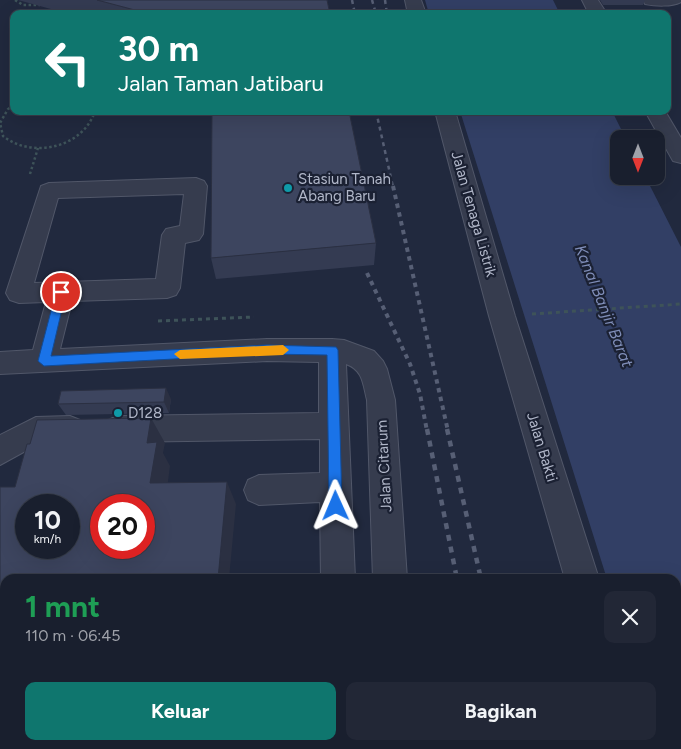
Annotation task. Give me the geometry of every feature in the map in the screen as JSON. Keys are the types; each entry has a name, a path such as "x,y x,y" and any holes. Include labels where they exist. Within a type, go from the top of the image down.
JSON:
{"street":[{"path":"651,0 674,0"},
{"name":"Jalan Tenaga Listrik","path":"446,115 513,315"},
{"path":"657,115 681,156"},
{"path":"196,186 191,234 174,235 167,288 61,292 19,293 50,191 196,186"},
{"path":"44,361 61,292"},
{"name":"Jalan Bakti","path":"513,315 581,574"},
{"path":"0,363 267,350 332,350 338,574"},
{"name":"Jalan Citarum","path":"332,350 355,354 364,359 373,369 381,400 390,574"},
{"path":"0,451 36,430 334,426"},
{"path":"259,490 335,487"}],"path":[{"path":"15,0 23,5 43,5"},
{"path":"10,108 0,123 3,136 17,145 38,148 62,144 82,134 94,121 95,115"},
{"path":"513,315 681,304"},
{"path":"158,321 254,316"}],"water":[{"path":"425,0 553,0 558,10 428,10"},
{"name":"Kanal Banjir Barat","path":"461,115 614,115 622,130 610,130 610,185 650,185 681,247 681,574 605,574"}],"building":[{"path":"97,0 327,0 329,10 135,10"},
{"name":"Stasiun Tanah Abang Baru","path":"212,115 350,115 376,243 211,258"},
{"path":"166,388 164,402 58,404 61,391"},
{"path":"151,418 147,443 157,442 150,483 227,482 218,574 0,574 0,487 15,487 27,444 30,444 37,420"}],"railway":[{"path":"352,0 354,10"},
{"path":"372,0 375,10"},
{"path":"385,0 386,10"},
{"path":"377,115 393,187"},
{"path":"393,186 448,431"},
{"path":"367,273 410,364 420,394 427,431"},
{"path":"427,429 456,574"},
{"path":"447,429 480,574"}],"slow traffic":[{"path":"180,354 283,350"}],"place":[{"name":"Stasiun Tanah Abang Baru","path":"288,188"},
{"name":"D128","path":"118,413"}],"route":[{"path":"61,292 44,361 267,350 332,350 336,506"}]}
